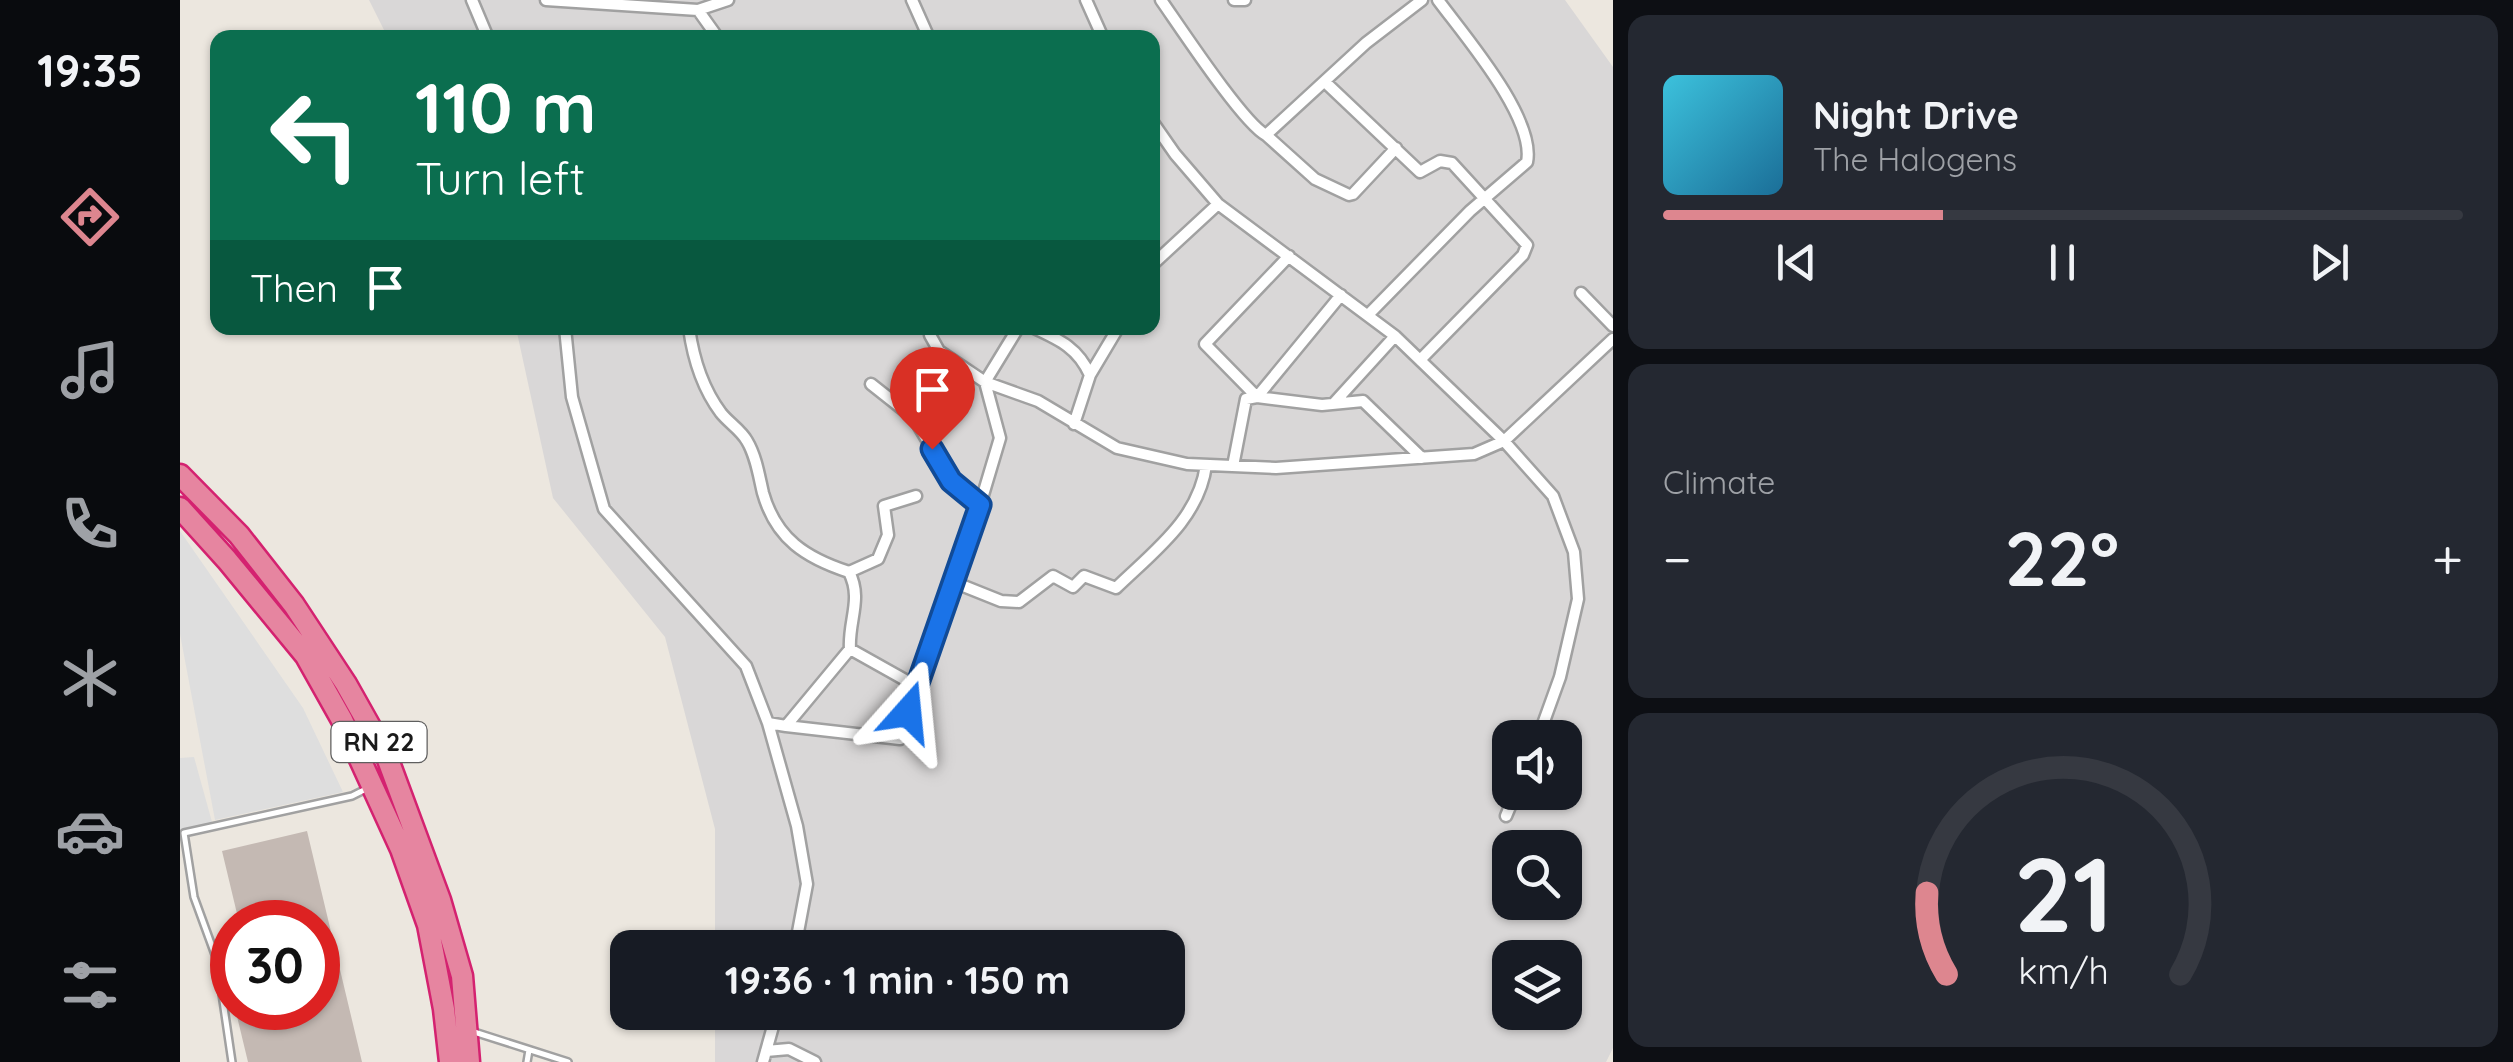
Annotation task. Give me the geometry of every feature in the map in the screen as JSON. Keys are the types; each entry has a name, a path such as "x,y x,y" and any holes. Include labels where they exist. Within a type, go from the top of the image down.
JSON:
{"highway":[{"name":"RN 22","path":"180,475 238,535 294,605 346,684 387,757 440,900 462,976 468,1062"},
{"name":"RN 22","path":"180,508 306,656 374,786 428,924 450,1062"}],"street":[{"path":"472,0 485,30"},
{"path":"546,0 698,10 728,0"},
{"path":"912,0 925,30"},
{"path":"1086,0 1100,30"},
{"path":"1162,0 1241,110 1261,133 1315,178 1353,194 1396,148"},
{"path":"1234,0 1245,0"},
{"path":"1266,135 1366,43 1422,0"},
{"path":"1368,314 1484,198 1527,162 1527,144 1496,77 1438,0"},
{"path":"698,10 712,30"},
{"path":"1325,82 1422,173 1440,160 1452,163 1527,245 1421,359"},
{"path":"1160,133 1218,204 1395,336 1504,441 1553,496 1574,552 1578,599 1560,676 1544,720"},
{"path":"1160,144 1165,141"},
{"path":"1160,258 1218,204"},
{"path":"1257,397 1205,344 1289,256"},
{"path":"1581,293 1613,326"},
{"path":"1257,397 1341,295"},
{"path":"567,335 572,398 604,509 746,666 768,723 797,826 807,884 798,930"},
{"path":"690,335 706,388 722,414 747,440 773,519 790,541 813,560 848,572 856,585 850,649 786,726"},
{"path":"930,335 939,351 985,382 1038,402 1117,448 1187,464 1276,468 1474,454 1504,441 1613,339"},
{"path":"768,723 900,739 1000,438 985,382 1014,335"},
{"path":"1049,335 1070,345 1084,360 1090,375"},
{"path":"1074,424 1090,375 1114,335"},
{"path":"1334,404 1395,336"},
{"path":"871,384 914,418 951,481 980,505"},
{"path":"1233,466 1246,399 1257,397 1334,404 1364,401 1422,458"},
{"path":"952,581 1002,600 1019,602 1052,576 1074,587 1084,576 1116,588 1187,518 1204,482 1206,465"},
{"path":"848,572 878,559 888,535 884,506 916,496"},
{"path":"850,649 916,686"},
{"path":"1506,816 1508,810"},
{"path":"764,1056 772,1030"},
{"path":"764,1056 789,1049 815,1062"}],"lane":[{"path":"232,1062 217,960 194,898 184,833 352,796 374,786"},
{"path":"466,1029 568,1062"},
{"path":"527,1062 530,1050"}],"shaded area":[{"path":"369,0 1565,0 1613,67 1613,1048 1606,1062 715,1062 715,1030 1185,1030 1185,930 715,930 715,829 665,637 553,498 518,335 1160,335 1160,30 384,30"},
{"path":"180,531 303,708 343,792 215,820 180,634"},
{"path":"194,757 212,822 180,832 180,758"}],"building":[{"path":"307,831 323,900 234,900 222,851"},
{"path":"340,970 362,1062 248,1062 240,1030 340,1030"}],"route":[{"path":"908,712 980,505 951,481 932,449"}]}
